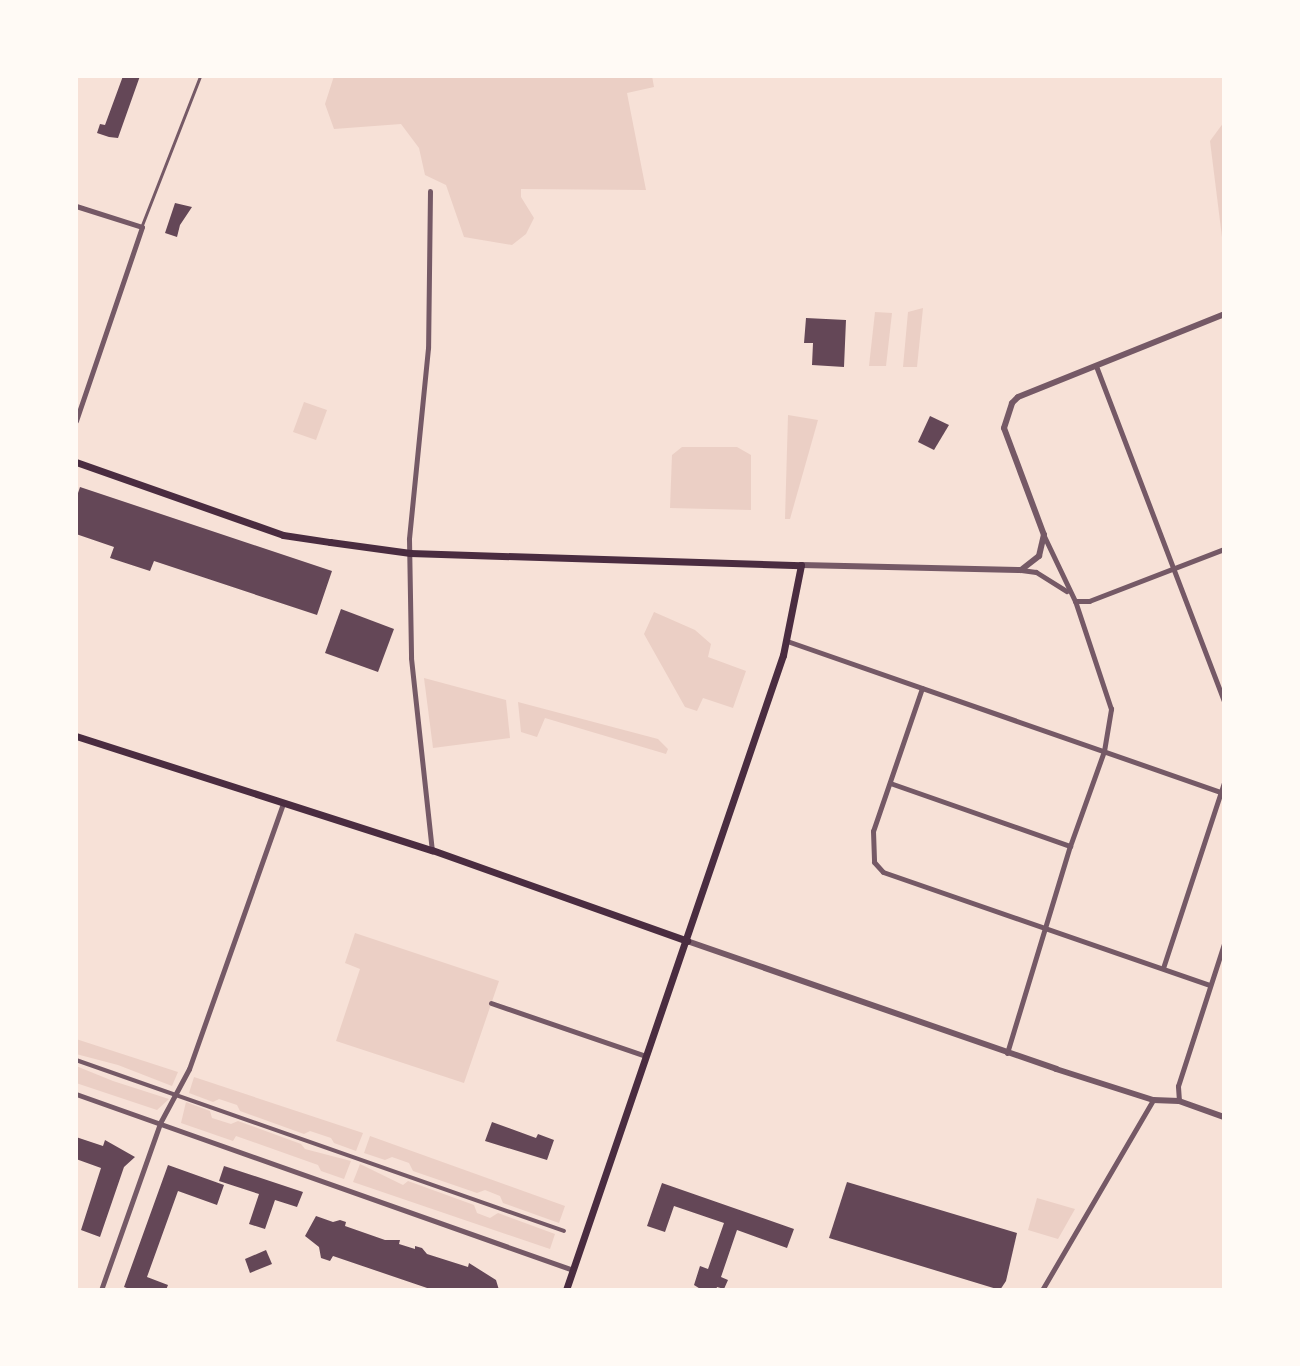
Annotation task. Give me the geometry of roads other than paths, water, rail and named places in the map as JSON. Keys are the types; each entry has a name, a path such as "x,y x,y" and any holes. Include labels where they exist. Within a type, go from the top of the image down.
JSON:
{"main road":[{"path":"76,462 283,535 410,553 801,565 787,641 566,1290"},
{"path":"76,736 432,850 687,941"}],"street":[{"path":"430,191 428,348 413,474 410,553 411,658 432,850"},
{"path":"76,206 142,227 76,421"},
{"path":"1007,1053 1070,846 1104,751 1111,709 1075,601 1068,592 1044,535 1004,428 1008,410 1018,397 1224,314"},
{"path":"1096,366 1224,701"},
{"path":"1021,570 1039,556 1044,535"},
{"path":"1075,601 1089,601 1224,549"},
{"path":"801,565 1021,570 1036,572 1068,592"},
{"path":"787,641 1222,793"},
{"path":"922,688 871,842 874,862 883,872 1210,985"},
{"path":"890,783 1070,846"},
{"path":"1163,968 1224,783"},
{"path":"101,1290 160,1123 178,1095 220,986 283,803"},
{"path":"687,941 1007,1053 1153,1100 1179,1101 1224,1117"},
{"path":"1179,1101 1178,1086 1224,944"},
{"path":"491,1003 647,1056"},
{"path":"76,1060 564,1231"},
{"path":"76,1094 573,1270"},
{"path":"1042,1290 1153,1100"}],"lane":[{"path":"142,227 200,76"}]}
